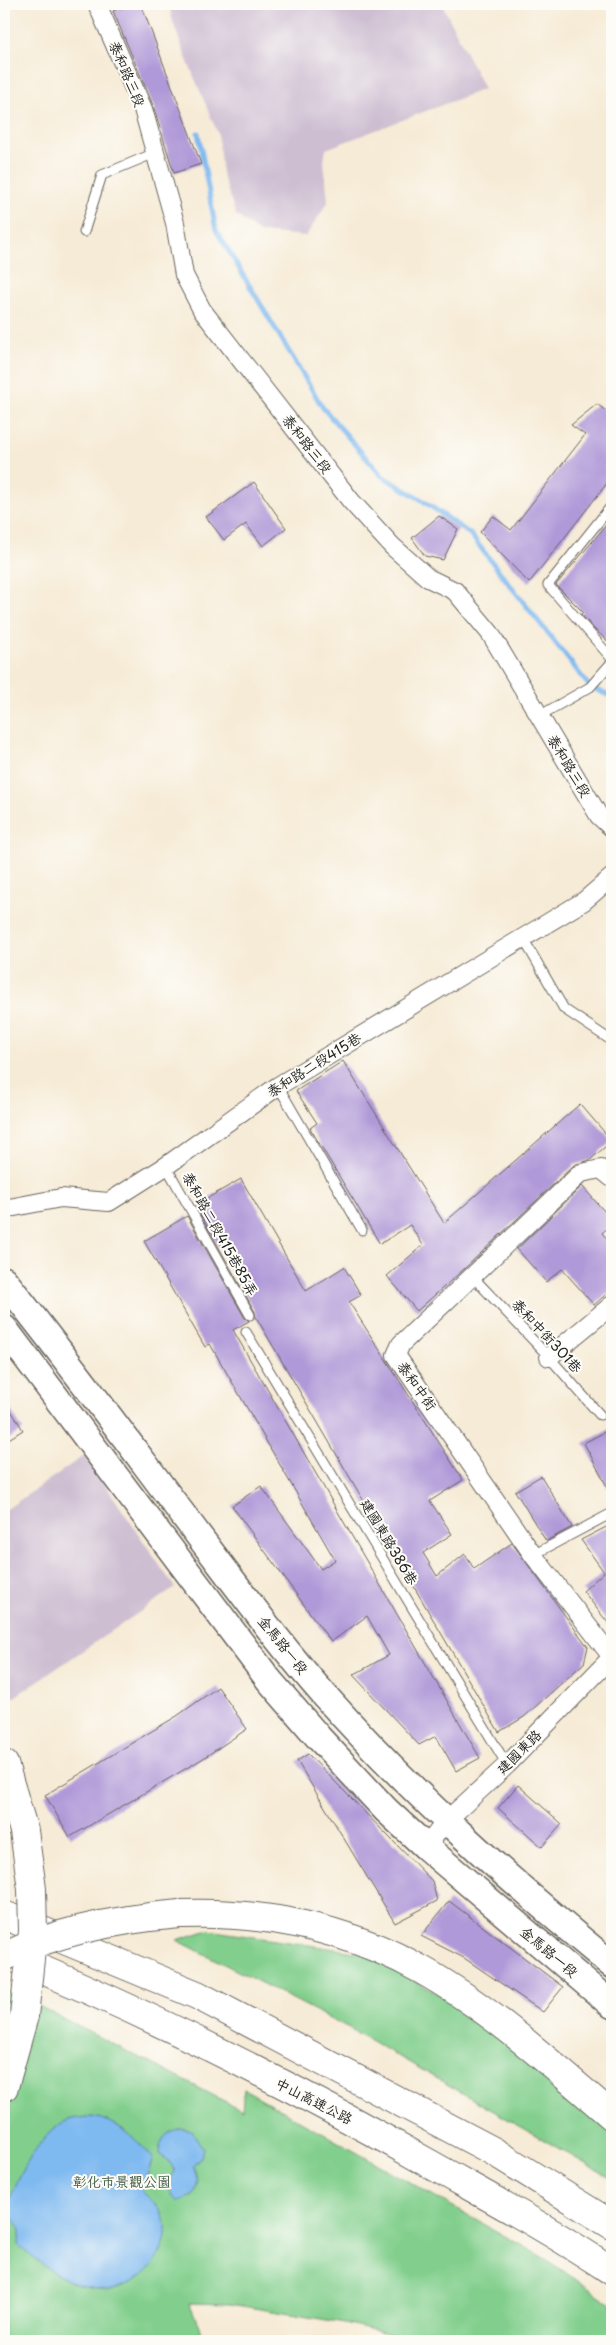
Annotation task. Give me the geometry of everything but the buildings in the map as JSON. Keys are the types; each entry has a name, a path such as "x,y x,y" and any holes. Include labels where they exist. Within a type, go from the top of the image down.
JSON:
{"highway":[{"path":"4,1764 24,1831 32,1889 33,1931 24,2016 4,2087"},
{"path":"4,1955 94,1926 162,1915 212,1913 256,1915 322,1929 370,1946 420,1969 480,2009 534,2050 612,2116"},
{"path":"4,1915 197,1994 494,2151 612,2225"},
{"name":"中山高速公路","path":"4,1955 77,1984 328,2106 571,2244 612,2271"}],"main road":[{"name":"金馬路一段","path":"4,1280 70,1362 267,1625 324,1695 376,1752 446,1821 501,1872 612,1964"},
{"name":"金馬路一段","path":"4,1328 269,1680 386,1810 426,1847 612,2005"}],"street":[{"name":"泰和路三段","path":"97,4 143,109 175,223 184,275 202,310 351,501 392,546 428,578 455,591 490,633 599,816 612,828"},
{"name":"泰和路二段415巷","path":"4,1209 61,1198 109,1202 166,1166 278,1086 584,901 612,877"},
{"name":"泰和中街","path":"612,1178 601,1169 581,1173 401,1344 396,1355 533,1555 612,1657"},
{"path":"549,1357 612,1305"},
{"name":"建國東路","path":"426,1847 446,1821 507,1765 612,1657"}],"lane":[{"path":"84,232 102,175 155,153"},
{"path":"539,716 590,688 612,660 548,585 612,505"},
{"path":"523,938 564,1009 612,1041"},
{"path":"278,1086 362,1230"},
{"name":"泰和路二段415巷85弄","path":"166,1166 250,1315"},
{"name":"泰和中街301巷","path":"472,1276 549,1357 600,1415"},
{"name":"建國東路386巷","path":"246,1332 507,1765"},
{"path":"533,1555 612,1513"}],"shaded area":[{"path":"170,4 442,4 484,89 326,149 324,161 328,202 306,236 259,232 236,215 222,173 218,134 183,50 171,16"},
{"path":"85,1455 175,1588 7,1702 4,1697 4,1511"}],"green space":[{"path":"208,1930 362,1953 470,2011 612,2124 612,2179 349,2028 177,1940"},
{"name":"彰化市景觀公園","path":"4,1990 242,2110 244,2089 544,2258 612,2304 612,2341 418,2341 345,2323 230,2304 189,2303 201,2331 211,2341 4,2341"}],"water":[{"path":"88,2117 107,2121 124,2130 153,2158 142,2191 159,2208 165,2220 166,2232 164,2243 153,2265 134,2281 112,2289 80,2285 60,2277 42,2265 18,2245 20,2230 16,2222 4,2213 21,2174 37,2147 57,2126 68,2120"},
{"path":"180,2128 191,2130 203,2148 201,2157 193,2166 197,2181 195,2192 193,2196 179,2201 173,2196 166,2183 175,2172 169,2161 159,2154 162,2140 171,2132"}],"waterway":[{"path":"198,133 216,230 323,408 382,476 422,500 470,534 590,687 612,697"}]}
